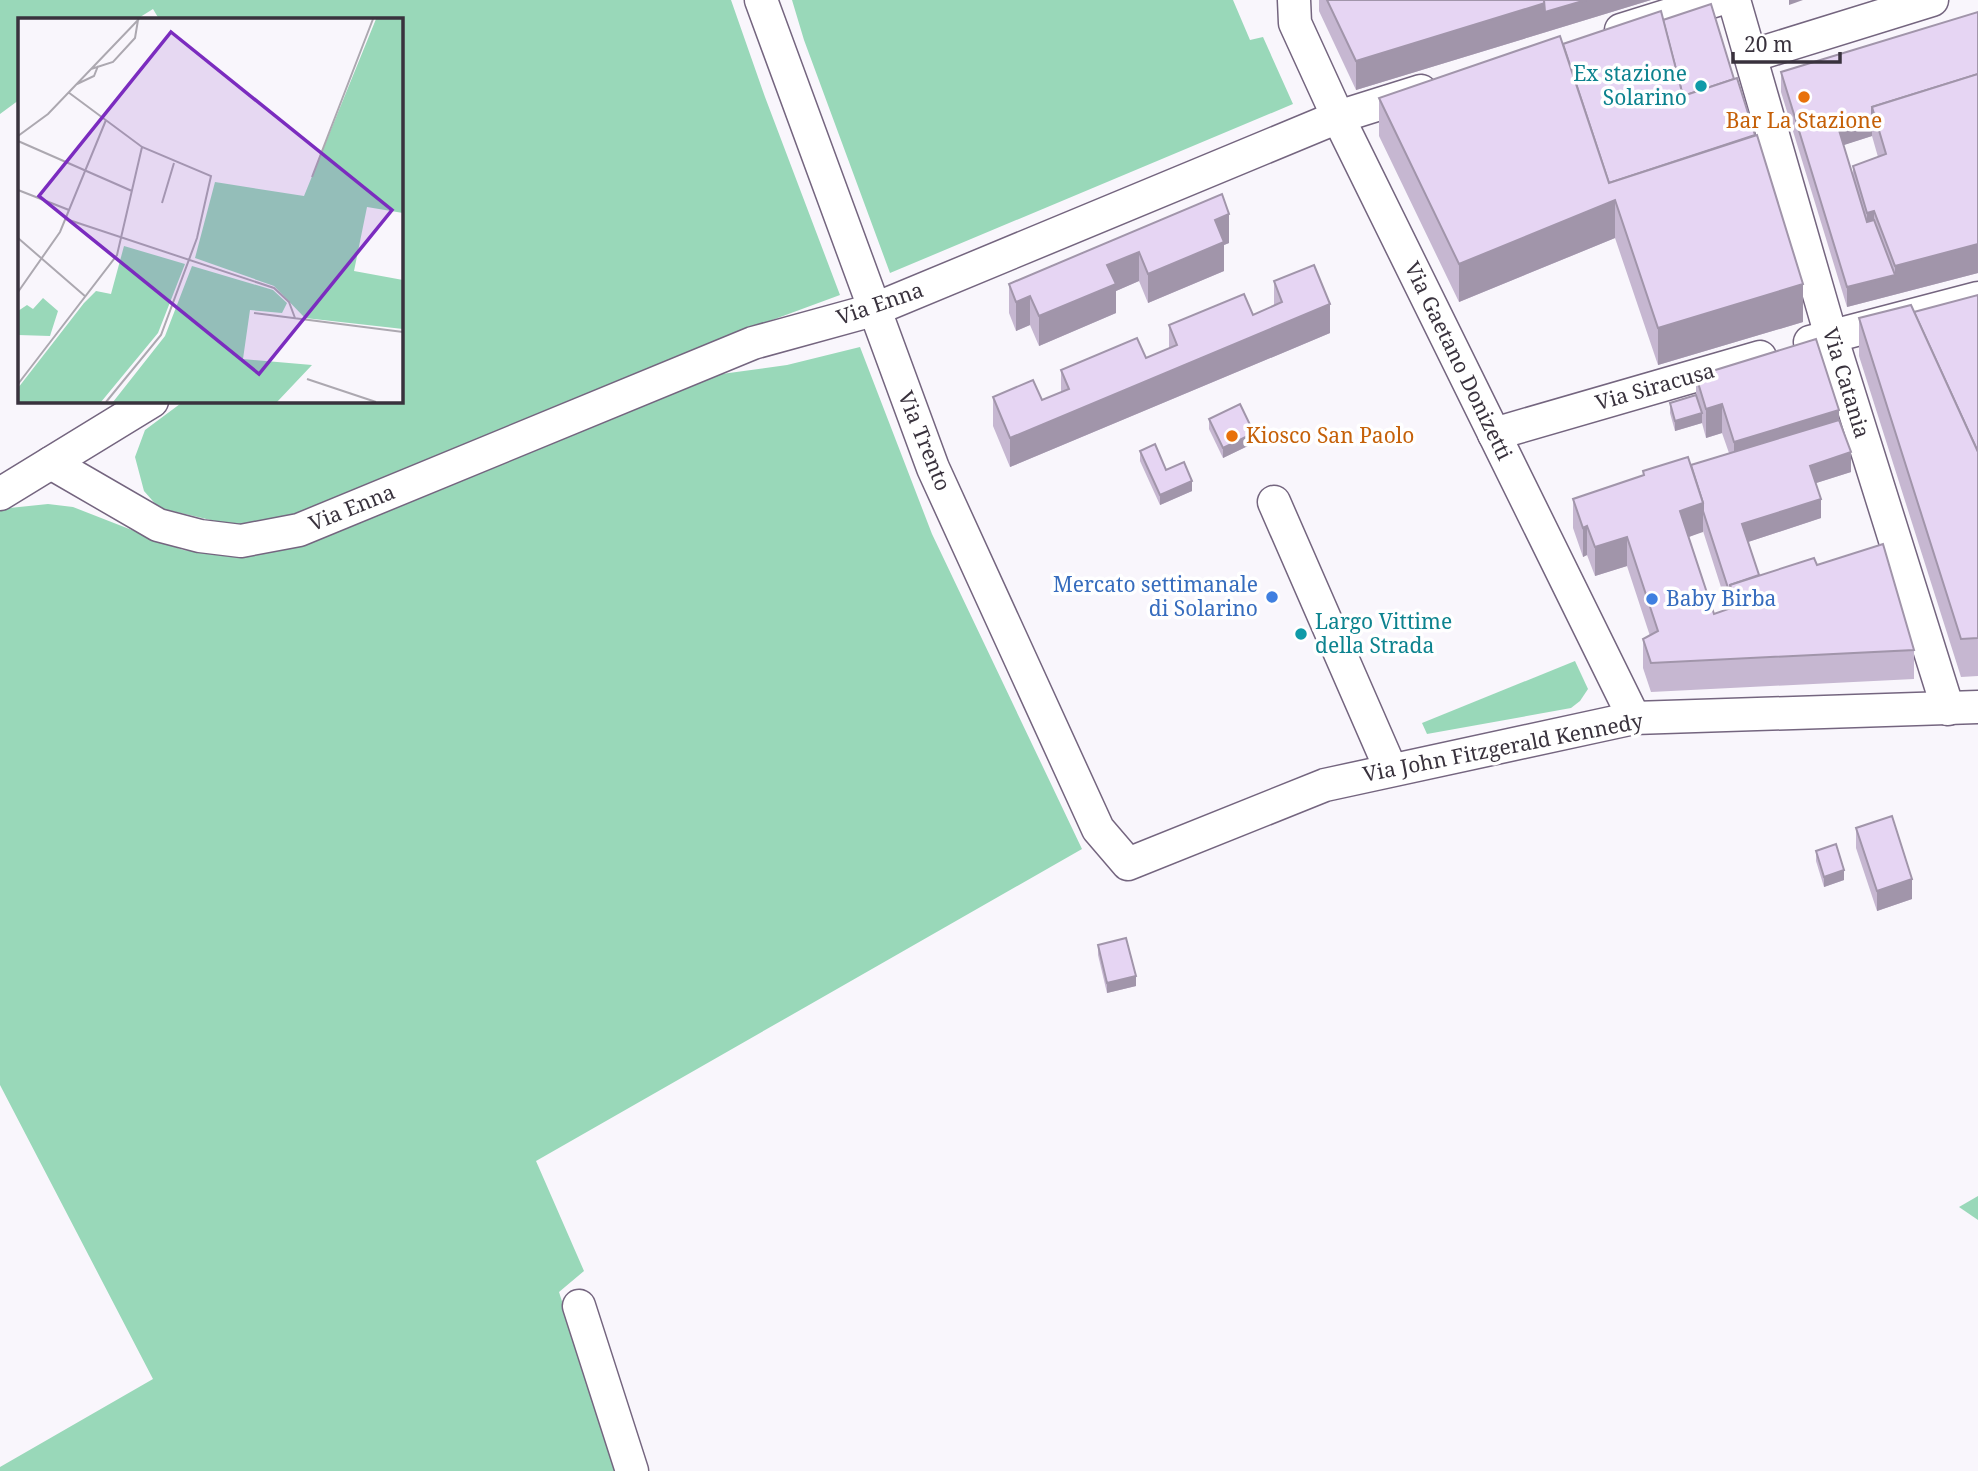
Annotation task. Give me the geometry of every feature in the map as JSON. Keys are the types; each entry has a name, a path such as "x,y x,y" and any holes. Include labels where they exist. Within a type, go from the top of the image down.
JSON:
{"street":[{"name":"Via Trento","path":"761,0 933,468 1098,829 1128,864"},
{"name":"Via Gaetano Donizetti","path":"1294,0 1295,23 1338,117 1634,718"},
{"path":"1600,36 1717,0"},
{"name":"Via Catania","path":"1734,0 1831,336 1963,708"},
{"path":"1751,56 1932,0"},
{"name":"Via Enna","path":"51,463 158,525 200,536 240,541 299,530 753,343 873,310 1338,117 1443,85"},
{"name":"Via Siracusa","path":"1494,434 1831,336 1978,298"},
{"path":"0,495 150,402"},
{"path":"1274,502 1391,771"},
{"name":"Via John Fitzgerald Kennedy","path":"1128,864 1325,785 1634,718 1963,708"},
{"path":"579,1306 632,1471"}],"green space":[{"path":"0,0 731,0 840,295 745,330 296,515 241,527 159,508 144,491 135,457 145,430 183,402 402,402 402,18 158,18 153,9 139,18 18,18 18,101 0,114"},
{"path":"792,0 1233,0 1250,40 1263,37 1293,104 890,273 804,40"},
{"path":"860,347 932,534 1082,849 536,1161 584,1271 559,1292 616,1471 0,1471 0,1467 153,1379 0,1085 0,509 48,504 73,507 183,550 235,556 707,376 787,365"},
{"path":"1575,661 1588,689 1571,708 1427,734 1422,723"},
{"path":"1978,1196 1978,1220 1959,1207"}],"building":[{"path":"1327,0 1544,0 1545,3 1356,61"},
{"path":"1544,0 1586,0 1545,12"},
{"path":"1711,4 1734,79 1683,96 1663,20"},
{"path":"1661,11 1683,96 1737,78 1755,135 1609,183 1563,44"},
{"path":"1978,12 1978,74 1872,107 1872,116 1838,127 1867,222 1874,220 1895,275 1847,287 1781,72"},
{"path":"1560,36 1609,183 1757,135 1803,284 1658,328 1615,200 1459,264 1379,98"},
{"path":"1978,74 1978,244 1895,266 1874,211 1867,213 1853,166 1886,154 1872,107"},
{"path":"1222,194 1229,214 1215,220 1224,242 1148,274 1139,252 1107,265 1116,284 1039,316 1030,296 1016,302 1009,284"},
{"path":"1314,265 1330,304 1010,438 993,397 1033,380 1042,400 1069,389 1061,370 1137,338 1146,358 1177,345 1169,325 1244,294 1253,315 1282,302 1274,281"},
{"path":"1978,295 1978,452 1914,312"},
{"path":"1911,305 1978,452 1978,638 1961,639 1859,318"},
{"path":"1816,339 1839,410 1734,442 1722,404 1706,409 1696,376"},
{"path":"1696,395 1702,413 1675,421 1670,403"},
{"name":"Kiosco San Paolo","path":"1240,404 1254,433 1223,448 1209,419"},
{"path":"1839,420 1851,452 1810,466 1821,499 1742,524 1759,575 1730,585 1730,594 1691,465"},
{"path":"1155,444 1166,470 1184,462 1192,481 1160,495 1140,451"},
{"path":"1688,457 1703,503 1680,511 1714,614 1737,606 1730,585 1814,558 1817,565 1883,544 1914,650 1651,663 1643,639 1658,631 1627,537 1595,547 1587,526 1583,528 1573,499 1644,475 1643,471"},
{"path":"1892,816 1912,879 1877,891 1856,828"},
{"path":"1836,844 1844,870 1824,877 1816,851"},
{"path":"1126,938 1136,976 1107,983 1098,945"}],"place":[{"name":"Ex stazione Solarino","path":"1701,86"},
{"name":"Bar La Stazione","path":"1804,97"},
{"name":"Kiosco San Paolo","path":"1232,436"},
{"name":"Mercato settimanale di Solarino","path":"1272,597"},
{"name":"Baby Birba","path":"1652,599"},
{"name":"Largo Vittime della Strada","path":"1301,634"}]}
